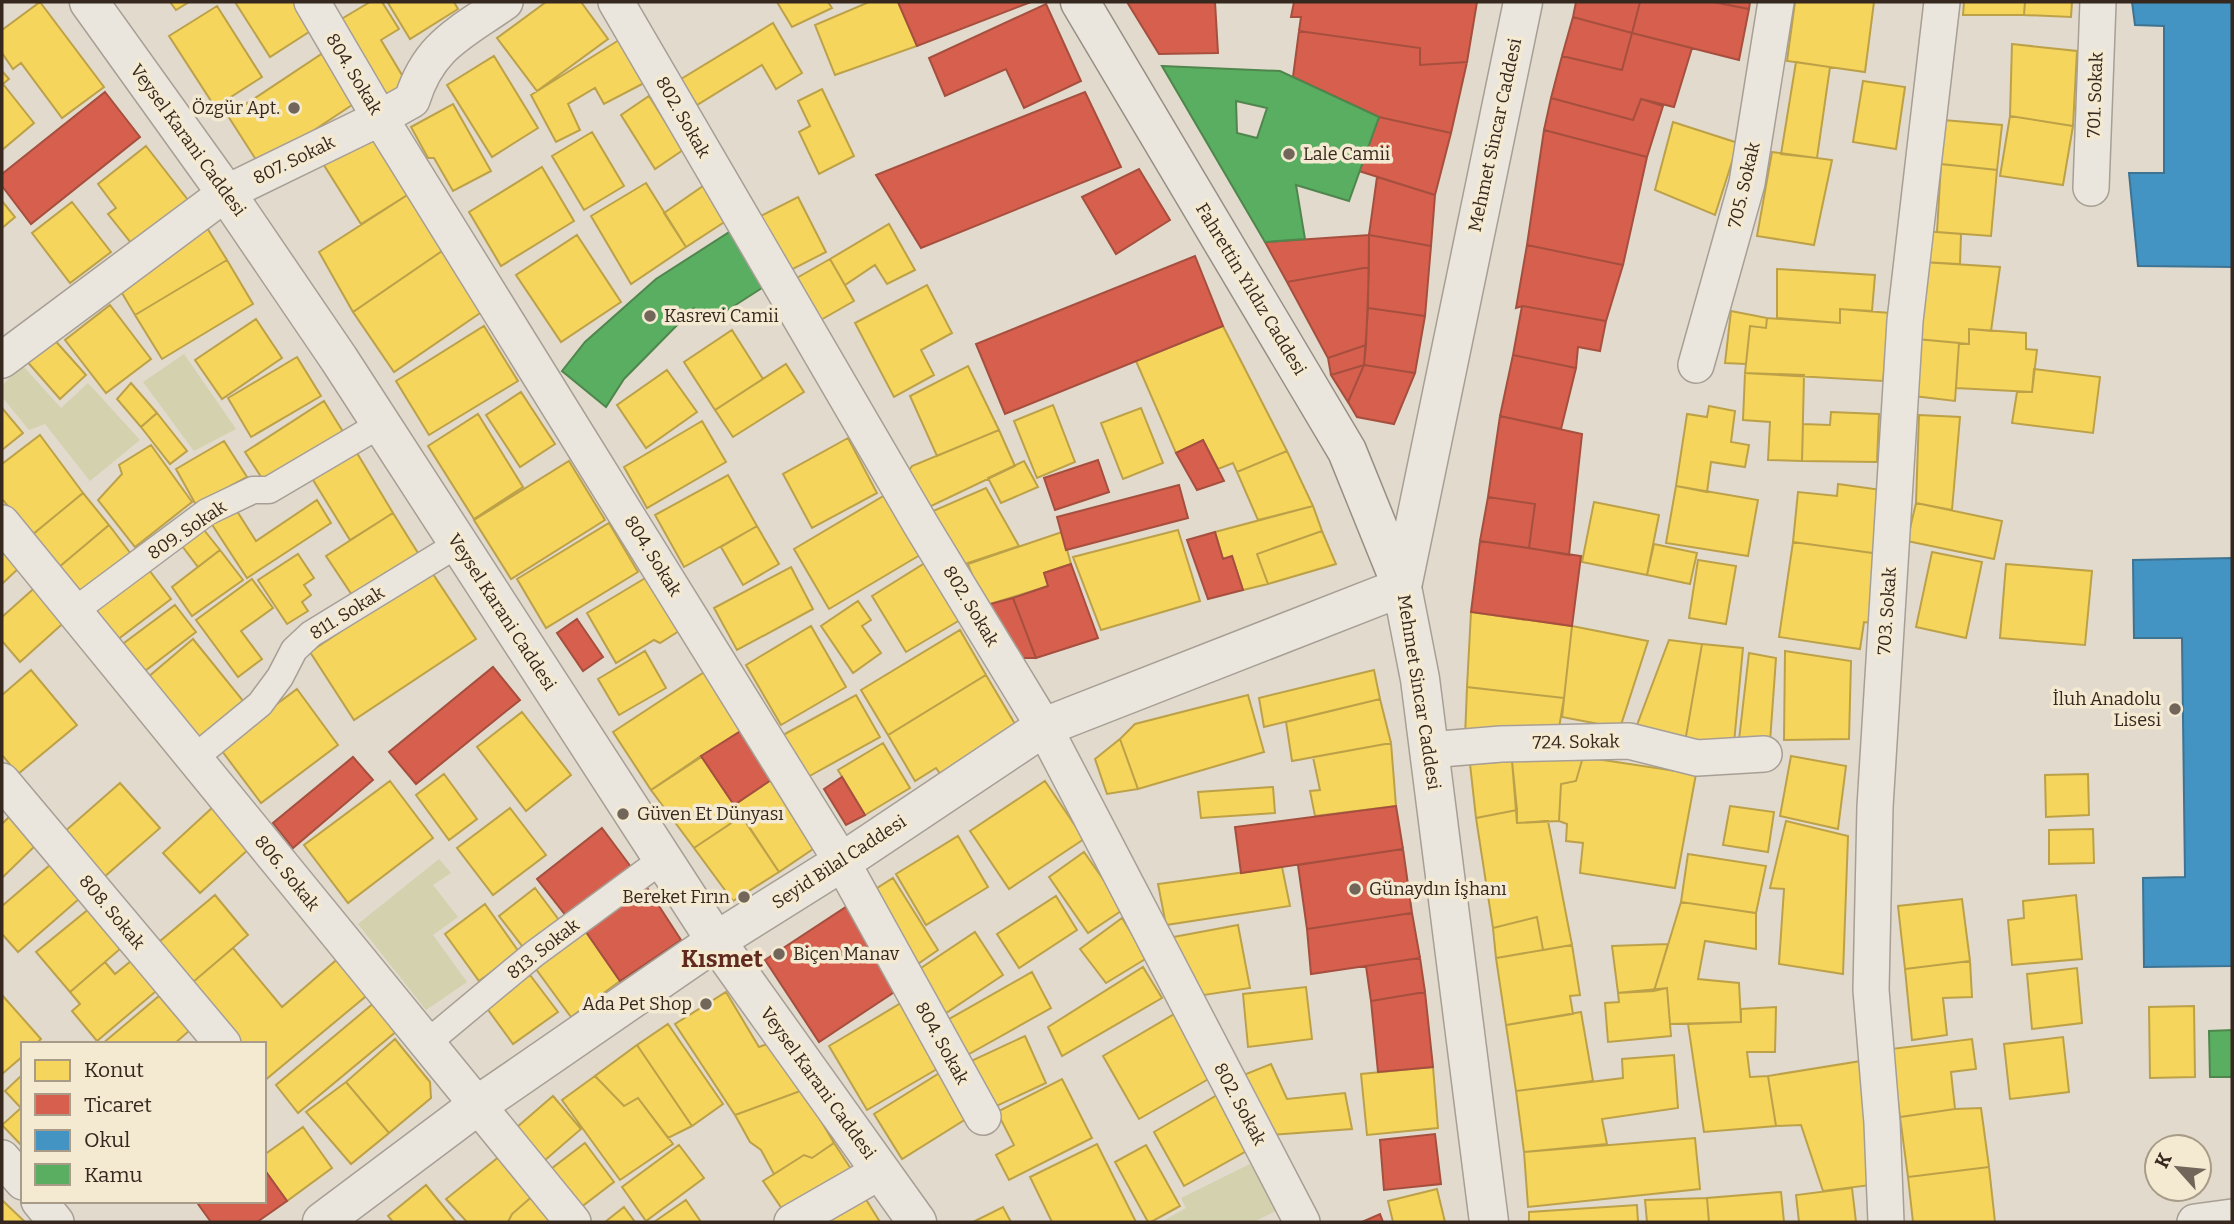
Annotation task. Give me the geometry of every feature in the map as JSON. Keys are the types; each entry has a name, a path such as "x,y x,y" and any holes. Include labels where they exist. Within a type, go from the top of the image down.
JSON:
{"street":[{"name":"Veysel Karani Caddesi","path":"89,2 226,192 381,424 716,942 916,1222"},
{"name":"804. Sokak","path":"312,2 380,118 842,862 983,1117"},
{"name":"807. Sokak","path":"2,360 226,192 412,100 419,75 440,48 505,2"},
{"name":"802. Sokak","path":"616,2 894,478 1044,727 1302,1222"},
{"name":"Fahrettin Yıldız Caddesi","path":"1080,2 1347,451 1402,587"},
{"name":"Mehmet Sincar Caddesi","path":"1489,1222 1420,679 1402,587 1524,2"},
{"name":"705. Sokak","path":"1696,365 1748,183 1776,2"},
{"name":"703. Sokak","path":"1886,1222 1882,1123 1871,990 1875,807 1905,321 1942,2"},
{"name":"701. Sokak","path":"2091,188 2098,2"},
{"name":"809. Sokak","path":"73,612 207,512 253,490 269,490 381,424"},
{"name":"806. Sokak","path":"2,523 192,759 573,1222"},
{"name":"811. Sokak","path":"192,759 260,704 280,677 294,650 311,634 458,544"},
{"name":"Seyid Bilal Caddesi","path":"322,1222 478,1105 716,942 842,862 1044,727 1402,587"},
{"name":"724. Sokak","path":"1429,751 1501,744 1629,741 1697,758 1764,754"},
{"name":"808. Sokak","path":"2,781 221,1042"},
{"name":"813. Sokak","path":"427,1043 534,954 663,859"},
{"path":"2,1158 21,1180"},
{"path":"792,1222 881,1171"},
{"path":"41,1203 56,1222"},
{"path":"2195,1222 2232,1217"},
{"path":"764,1222 778,1222"}],"shaded area":[{"path":"184,354 236,429 194,451 143,382"},
{"path":"23,366 61,408 88,383 140,440 90,481 45,424 29,430 2,397 2,385"},
{"path":"439,859 451,873 433,885 458,917 433,935 467,982 426,1010 358,924"},
{"path":"1250,1164 1278,1210 1253,1222 1161,1222 1186,1208 1181,1198"}],"building: Konut":[{"path":"40,2 104,87 62,118 21,63 13,69 2,53 2,30"},
{"path":"170,2 189,2 176,10"},
{"path":"235,2 295,2 312,30 270,57"},
{"path":"370,2 382,2 399,29 381,40 408,85 380,102 333,24"},
{"path":"454,2 458,9 410,39 388,3"},
{"path":"546,2 581,2 608,39 537,91 497,38"},
{"path":"777,2 828,2 832,8 792,27"},
{"path":"869,2 898,2 917,46 835,75 815,25"},
{"path":"1795,2 1874,2 1865,72 1787,61"},
{"path":"1964,2 2025,2 2024,15 1963,15"},
{"path":"2025,2 2072,2 2071,17 2024,15"},
{"path":"217,6 262,77 215,107 169,36"},
{"path":"773,23 802,73 776,89 762,65 697,105 681,79"},
{"path":"619,40 646,82 604,104 595,88 568,104 580,130 556,142 531,95"},
{"path":"2012,44 2077,51 2073,126 2010,116"},
{"name":"Özgür Apt.","path":"329,49 361,99 260,166 228,116"},
{"path":"494,56 538,128 492,157 447,85"},
{"path":"1796,62 1830,67 1817,158 1781,154"},
{"path":"2,71 9,79 3,84 34,123 2,150"},
{"path":"1863,81 1905,87 1896,149 1853,142"},
{"path":"822,89 854,156 819,174 799,132 810,126 798,101"},
{"path":"649,96 683,150 655,169 621,115"},
{"path":"453,104 491,171 453,191 434,158 428,158 411,127"},
{"path":"2010,116 2073,126 2063,185 2000,176"},
{"path":"1943,120 2002,125 1997,170 1941,164"},
{"path":"1673,122 1738,143 1715,215 1655,190"},
{"path":"374,130 412,192 361,224 322,162"},
{"path":"592,132 624,186 584,210 552,156"},
{"path":"146,146 188,200 132,244 108,214 116,208 98,184"},
{"path":"1772,152 1832,160 1814,245 1757,236"},
{"path":"1941,164 1997,170 1991,236 1937,232"},
{"path":"542,167 574,221 501,266 469,212"},
{"path":"646,183 686,247 631,284 591,216"},
{"path":"706,184 729,219 686,247 664,213"},
{"path":"412,192 445,249 353,312 319,252"},
{"path":"798,197 826,252 785,273 757,218"},
{"path":"2,201 15,217 2,228"},
{"path":"72,202 111,252 70,283 32,233"},
{"path":"204,223 227,260 135,315 116,283"},
{"path":"889,224 915,270 887,284 875,265 845,285 830,259"},
{"path":"1924,231 1961,234 1960,264 1922,262"},
{"path":"577,235 621,302 561,342 516,275"},
{"path":"445,249 486,309 394,372 353,312"},
{"path":"830,259 854,301 819,321 795,279"},
{"path":"227,260 253,304 162,359 135,315"},
{"path":"1922,262 2000,267 1991,331 1969,329 1969,344 1917,339"},
{"path":"1777,269 1875,275 1872,311 1840,309 1840,323 1777,318"},
{"path":"927,285 952,333 921,350 934,375 894,397 855,323"},
{"path":"110,305 151,359 106,393 65,340"},
{"path":"1840,309 1890,313 1883,381 1745,373 1750,326 1766,328 1767,318 1840,323"},
{"path":"1731,311 1767,318 1766,328 1750,326 1746,364 1725,363"},
{"path":"256,319 282,358 222,399 195,360"},
{"path":"484,326 518,381 429,435 396,381"},
{"path":"1223,326 1287,451 1237,472 1233,463 1218,469 1203,440 1176,453 1136,361"},
{"path":"1969,329 2026,333 2026,349 2037,350 2032,392 1956,388 1959,343 1969,344"},
{"path":"732,330 763,379 715,410 684,362"},
{"path":"51,336 86,375 60,399 25,359"},
{"path":"1917,339 1959,343 1955,401 1914,396"},
{"path":"297,357 321,396 251,437 228,398"},
{"path":"786,364 804,392 733,437 715,410"},
{"path":"968,366 999,430 937,456 910,396"},
{"path":"2034,369 2100,377 2093,433 2012,423 2017,392 2032,392"},
{"path":"667,370 697,412 646,448 617,405"},
{"path":"1745,373 1804,375 1802,461 1768,460 1770,422 1743,420"},
{"path":"131,383 157,413 141,427 117,399"},
{"path":"521,392 555,444 520,467 486,415"},
{"path":"324,401 345,435 267,486 245,452"},
{"path":"1053,405 1075,462 1037,478 1014,421"},
{"path":"1709,406 1735,411 1731,442 1749,445 1745,467 1711,462 1707,492 1676,486 1687,414 1707,417"},
{"path":"2,408 23,433 2,450"},
{"path":"1141,408 1163,463 1123,479 1101,423"},
{"path":"1831,412 1879,414 1877,462 1802,461 1803,424 1830,425"},
{"path":"157,413 187,451 170,464 141,427"},
{"path":"478,414 523,487 474,519 428,446"},
{"path":"1919,415 1960,417 1952,510 1916,503"},
{"path":"702,421 726,462 647,508 624,467"},
{"path":"999,430 1015,466 927,508 906,475 912,466"},
{"path":"40,435 83,493 32,535 2,499 2,464"},
{"path":"848,438 877,493 812,528 783,474"},
{"path":"224,441 247,477 196,505 176,469"},
{"path":"151,445 192,502 135,547 98,500 122,474 119,465"},
{"path":"354,448 393,513 350,540 310,475"},
{"path":"1287,451 1313,506 1258,520 1237,472"},
{"path":"569,461 605,520 511,579 474,520"},
{"path":"1024,461 1038,487 1001,503 988,478"},
{"path":"728,475 757,526 684,567 655,515"},
{"path":"1838,484 1882,490 1880,554 1793,542 1798,492 1837,496"},
{"path":"1676,486 1758,500 1748,556 1666,543"},
{"path":"986,488 1019,546 959,566 931,512"},
{"path":"83,493 109,525 59,567 32,535"},
{"path":"885,495 920,555 829,609 794,549"},
{"path":"317,500 331,523 247,578 211,523 235,508 256,541"},
{"path":"1594,502 1659,515 1647,575 1582,562"},
{"path":"1916,503 2002,521 1994,559 1907,541"},
{"path":"1313,506 1322,531 1257,554 1268,584 1243,590 1232,556 1223,559 1215,532"},
{"path":"393,513 423,561 358,604 326,556"},
{"path":"609,523 638,572 546,628 517,579"},
{"path":"109,525 134,558 86,597 59,567"},
{"path":"200,525 220,550 198,567 179,542"},
{"path":"757,526 779,564 743,585 721,547"},
{"path":"1178,530 1200,601 1101,630 1073,557"},
{"path":"1322,531 1336,564 1268,584 1257,554"},
{"path":"1062,532 1071,564 1044,573 1048,586 984,606 968,564"},
{"path":"1793,542 1880,554 1879,624 1864,622 1860,649 1779,637"},
{"path":"2,544 21,566 2,584"},
{"path":"1654,544 1697,553 1690,584 1647,575"},
{"path":"220,550 243,580 192,616 172,587"},
{"path":"1932,552 1982,562 1966,638 1916,627"},
{"path":"298,554 314,578 304,585 311,595 302,602 308,611 287,624 258,580"},
{"path":"1698,560 1736,566 1726,624 1689,618"},
{"path":"925,563 960,620 906,652 872,596"},
{"path":"2006,564 2092,571 2085,645 2000,638"},
{"path":"146,566 171,599 113,643 88,611"},
{"path":"791,567 813,609 737,650 714,608"},
{"path":"431,571 476,639 354,720 310,652"},
{"path":"647,577 679,631 660,643 654,640 616,663 587,613"},
{"path":"252,579 273,608 241,631 262,659 238,677 196,620"},
{"path":"39,584 69,618 20,662 2,641 2,617"},
{"path":"858,601 871,620 862,626 881,653 853,673 821,626"},
{"path":"175,605 196,632 137,677 116,649"},
{"path":"1471,612 1572,626 1564,698 1467,687"},
{"path":"811,626 846,687 781,725 746,665"},
{"path":"1572,626 1648,641 1620,728 1562,717"},
{"path":"960,630 986,675 888,735 861,690"},
{"path":"193,639 244,702 198,740 147,678"},
{"path":"1669,640 1702,644 1685,742 1634,733"},
{"path":"1702,644 1743,648 1734,743 1685,742"},
{"path":"645,651 666,688 619,715 598,679"},
{"path":"1785,651 1851,661 1849,739 1784,740"},
{"path":"1749,653 1776,658 1770,742 1739,740"},
{"path":"31,670 77,725 18,774 2,755 2,695"},
{"path":"1374,670 1380,699 1264,727 1259,698"},
{"path":"706,671 744,729 651,790 613,732"},
{"path":"986,675 1015,724 992,738 995,742 941,775 936,768 915,781 888,735"},
{"path":"1467,687 1564,698 1559,728 1465,738"},
{"path":"297,689 338,745 261,803 219,747"},
{"path":"856,695 880,737 806,778 783,735"},
{"path":"1248,695 1264,752 1138,789 1120,739 1135,724"},
{"path":"1380,699 1391,743 1292,761 1286,722"},
{"path":"522,712 571,775 526,811 477,747"},
{"path":"1120,739 1138,789 1107,794 1095,759"},
{"path":"883,743 910,788 865,815 838,770"},
{"path":"1391,743 1396,806 1315,816 1310,791 1320,790 1313,757"},
{"path":"701,756 742,816 694,848 651,790"},
{"path":"1791,756 1846,766 1838,829 1780,816"},
{"path":"1583,757 1696,774 1675,888 1580,873 1583,843 1566,841 1567,824 1559,821 1561,784 1576,781"},
{"path":"1583,757 1576,781 1561,784 1559,821 1517,823 1512,761"},
{"path":"1512,761 1517,810 1476,818 1470,764"},
{"path":"444,774 477,819 449,840 416,795"},
{"path":"2088,774 2089,815 2046,817 2045,775"},
{"path":"774,778 819,845 779,872 734,805"},
{"path":"390,781 433,838 348,903 304,845"},
{"path":"1045,781 1084,839 1009,889 970,831"},
{"path":"120,783 160,828 103,878 63,833"},
{"path":"1273,787 1275,813 1201,818 1198,792"},
{"path":"1730,806 1774,812 1768,852 1723,845"},
{"path":"213,807 250,848 200,893 163,853"},
{"path":"510,808 546,855 493,895 457,848"},
{"path":"1517,810 1517,823 1548,821 1572,945 1543,950 1537,917 1493,928 1476,818"},
{"path":"12,814 39,842 2,878 2,824"},
{"path":"742,816 779,872 733,901 694,848"},
{"path":"1786,821 1848,836 1843,974 1779,964 1784,889 1770,888"},
{"path":"2093,829 2094,863 2049,864 2049,830"},
{"path":"958,836 988,887 926,925 896,874"},
{"path":"1084,852 1124,909 1088,933 1049,877"},
{"path":"1688,854 1766,866 1756,913 1681,902"},
{"path":"50,865 79,899 18,952 2,934 2,906"},
{"path":"1282,867 1290,906 1166,925 1158,884"},
{"path":"893,878 938,950 912,968 866,895"},
{"path":"535,888 562,924 526,951 499,916"},
{"path":"215,895 248,935 186,988 153,947"},
{"path":"2076,895 2082,959 2012,965 2008,920 2024,918 2023,901"},
{"path":"1056,896 1077,930 1019,968 997,934"},
{"path":"1962,899 1970,961 1905,969 1898,906"},
{"path":"1681,902 1756,913 1756,949 1705,941 1698,979 1739,983 1741,1022 1670,1024 1667,988 1654,991"},
{"path":"95,904 127,943 70,992 36,952"},
{"path":"485,904 519,952 479,981 445,934"},
{"path":"1537,917 1543,950 1496,958 1493,928"},
{"path":"1122,918 1147,958 1106,983 1080,949"},
{"path":"1238,925 1250,988 1191,997 1168,938"},
{"path":"584,929 620,981 571,1017 533,965"},
{"path":"975,932 1003,975 943,1015 915,972"},
{"path":"1668,944 1654,991 1618,993 1612,946"},
{"path":"1572,945 1580,995 1570,996 1573,1014 1506,1025 1496,958"},
{"path":"233,948 282,1007 341,956 371,992 266,1079 266,1042 231,1042 186,988"},
{"path":"136,957 161,987 97,1041 72,1011 80,1004 70,992 105,962 115,974"},
{"path":"1970,961 1972,997 1943,998 1947,1035 1912,1040 1905,969"},
{"path":"1143,967 1162,998 1062,1056 1048,1027"},
{"path":"2077,968 2082,1023 2032,1029 2027,974"},
{"path":"1032,972 1051,1008 962,1058 942,1023"},
{"path":"530,975 558,1012 513,1044 486,1007"},
{"path":"1306,987 1312,1039 1248,1047 1243,994"},
{"path":"1667,988 1671,1036 1608,1042 1605,1003 1619,1002 1618,993"},
{"path":"726,992 759,1047 770,1043 803,1090 735,1115 675,1024"},
{"path":"2,995 41,1039 38,1042 21,1042 21,1058 2,1074"},
{"path":"159,996 189,1031 176,1042 104,1042"},
{"path":"911,997 949,1062 867,1110 829,1046"},
{"path":"375,1002 398,1030 298,1113 276,1085"},
{"path":"2194,1006 2195,1077 2150,1078 2149,1007"},
{"path":"1776,1007 1775,1052 1747,1052 1750,1077 1768,1076 1776,1126 1704,1132 1688,1024 1741,1022 1741,1009"},
{"path":"1581,1012 1593,1081 1516,1091 1506,1025"},
{"path":"1176,1013 1212,1077 1139,1119 1103,1056"},
{"path":"668,1024 723,1104 692,1126 637,1045"},
{"path":"1025,1036 1046,1083 990,1109 969,1062"},
{"path":"2063,1037 2069,1092 2010,1099 2004,1044"},
{"path":"395,1039 430,1082 431,1098 389,1133 346,1082"},
{"path":"1972,1039 1976,1069 1951,1072 1955,1109 1900,1117 1891,1049"},
{"path":"637,1045 692,1126 668,1138 638,1098 624,1106 595,1076"},
{"path":"1674,1055 1678,1108 1602,1119 1607,1144 1524,1152 1516,1091 1623,1078 1622,1059"},
{"path":"1861,1061 1871,1185 1823,1191 1801,1125 1776,1126 1768,1076"},
{"path":"1271,1064 1287,1099 1345,1093 1352,1129 1270,1135 1241,1076"},
{"path":"1433,1067 1438,1128 1367,1135 1361,1074"},
{"path":"946,1069 974,1114 902,1159 874,1114"},
{"path":"21,1076 21,1108 5,1091"},
{"path":"595,1076 624,1106 638,1098 673,1144 620,1180 562,1100"},
{"path":"1062,1079 1092,1138 1009,1180 996,1155 1014,1145 997,1112"},
{"path":"346,1082 389,1133 351,1164 306,1112"},
{"path":"803,1090 834,1143 812,1158 804,1155 774,1174 761,1150 750,1142 735,1115"},
{"path":"1219,1094 1250,1149 1184,1186 1154,1132"},
{"path":"553,1096 581,1129 537,1167 509,1134"},
{"path":"21,1108 21,1145 2,1125"},
{"path":"1981,1108 1989,1167 1908,1177 1900,1117"},
{"path":"303,1127 332,1168 287,1201 266,1172 266,1154"},
{"path":"1695,1138 1700,1189 1528,1207 1524,1152"},
{"path":"585,1143 614,1182 572,1214 543,1175"},
{"path":"834,1143 853,1172 787,1216 763,1181 804,1155 812,1158"},
{"path":"1097,1144 1136,1222 1052,1222 1030,1177"},
{"path":"679,1145 704,1178 646,1221 622,1187"},
{"path":"1146,1145 1180,1206 1151,1222 1148,1222 1115,1162"},
{"path":"505,1152 536,1193 512,1214 508,1222 467,1222 446,1199"},
{"path":"1989,1167 1995,1222 1913,1222 1908,1177"},
{"path":"426,1185 456,1222 393,1222 388,1216"},
{"path":"1852,1188 1856,1222 1799,1222 1796,1195"},
{"path":"1437,1189 1445,1222 1393,1222 1388,1201"},
{"path":"1781,1192 1784,1222 1709,1222 1707,1198"},
{"path":"536,1193 561,1222 508,1222 512,1214"},
{"path":"862,1193 880,1222 815,1222"},
{"path":"1707,1198 1709,1222 1647,1222 1645,1200"},
{"path":"2,1200 25,1222 2,1222"},
{"path":"686,1200 701,1222 654,1222"},
{"path":"1637,1205 1638,1222 1529,1222 1529,1212"},
{"path":"624,1207 635,1222 605,1222"},
{"path":"1003,1207 1011,1222 973,1222"}],"building: Ticaret":[{"path":"898,2 1031,2 917,46"},
{"path":"1127,2 1215,2 1218,53 1159,54"},
{"path":"1294,2 1477,2 1467,62 1420,65 1420,48 1299,31 1301,17 1291,17"},
{"path":"1576,2 1640,2 1632,33 1573,17"},
{"path":"1640,2 1713,2 1749,9 1739,60 1632,33"},
{"path":"1713,2 1750,2 1749,9"},
{"path":"1046,4 1081,81 1024,108 1006,69 945,96 929,58"},
{"path":"1573,17 1632,33 1622,70 1562,56"},
{"path":"1299,31 1420,48 1420,65 1467,62 1451,133 1379,117 1293,77"},
{"path":"1632,33 1692,48 1674,107 1641,99 1633,120 1551,98 1562,56 1622,70"},
{"path":"105,92 140,137 31,224 2,186 2,174"},
{"path":"1085,92 1121,167 921,248 876,175"},
{"path":"1551,98 1633,120 1641,99 1663,106 1647,157 1544,130"},
{"path":"1379,117 1451,133 1435,195 1359,171"},
{"path":"1544,130 1647,157 1623,265 1527,245"},
{"path":"1139,169 1170,220 1116,254 1082,197"},
{"path":"1377,177 1435,195 1431,246 1369,235"},
{"path":"1369,235 1431,246 1425,316 1368,308"},
{"path":"1369,235 1369,267 1287,282 1265,242"},
{"path":"1527,245 1623,265 1606,321 1522,306 1516,308"},
{"path":"1195,256 1223,326 1005,414 976,344"},
{"path":"1369,267 1366,345 1328,358 1287,282"},
{"path":"1522,306 1606,321 1600,351 1578,347 1576,368 1513,355"},
{"path":"1368,308 1425,316 1415,373 1364,365"},
{"path":"1366,345 1364,365 1331,375 1328,358"},
{"path":"1513,355 1576,368 1561,429 1500,416"},
{"path":"1364,365 1415,373 1394,424 1357,417 1348,402"},
{"path":"1364,365 1348,402 1331,375"},
{"path":"1500,416 1582,434 1569,555 1529,548 1535,504 1488,497"},
{"path":"1203,440 1224,481 1197,490 1176,453"},
{"path":"1098,460 1109,492 1055,510 1044,478"},
{"path":"1179,485 1188,518 1066,550 1057,517"},
{"path":"1488,497 1535,504 1529,548 1480,541"},
{"path":"1215,532 1223,559 1232,556 1243,590 1208,599 1187,540"},
{"path":"1480,541 1581,556 1572,626 1471,612"},
{"path":"1071,564 1098,638 1036,658 1013,598 1048,586 1044,573"},
{"path":"1013,598 1036,658 1019,658 979,607"},
{"path":"577,619 603,657 583,671 557,633"},
{"path":"493,667 520,700 416,784 389,752"},
{"path":"744,729 774,778 734,805 701,756"},
{"path":"353,757 373,780 293,848 273,823"},
{"path":"842,777 865,815 846,825 824,789"},
{"path":"1396,806 1403,849 1241,873 1235,827"},
{"path":"602,828 631,867 567,917 537,879"},
{"name":"Günaydın İşhanı","path":"1403,849 1412,913 1307,929 1298,865"},
{"path":"646,886 681,940 620,981 584,929"},
{"path":"852,903 905,985 819,1042 765,960"},
{"path":"1412,913 1420,958 1311,974 1307,929"},
{"path":"1420,958 1425,992 1371,1001 1366,966"},
{"path":"1425,992 1433,1067 1378,1072 1371,1001"},
{"path":"1435,1134 1441,1184 1384,1190 1380,1140"},
{"path":"266,1172 287,1201 257,1222 211,1222 198,1204 266,1203"},
{"path":"1380,1214 1383,1222 1362,1222"}],"building: Okul":[{"path":"2132,2 2232,2 2232,267 2138,266 2129,173 2164,173 2164,26 2135,25"},
{"path":"2232,558 2232,966 2144,967 2143,878 2185,877 2182,638 2134,638 2133,560"}],"building: Kamu":[{"name":"Lale Camii","path":"1162,66 1280,71 1379,117 1349,201 1296,185 1305,239 1265,242","holes":["1236,101 1267,108 1257,138 1237,133"]},
{"name":"Kasrevi Camii","path":"734,229 762,288 706,324 694,308 624,379 606,407 562,371 585,342 656,279"},
{"path":"2232,1030 2232,1077 2210,1077 2209,1031"}],"place":[{"name":"Özgür Apt.","path":"294,108"},
{"name":"Lale Camii","path":"1289,154"},
{"name":"Kasrevi Camii","path":"650,316"},
{"name":"İluh Anadolu Lisesi","path":"2175,709"},
{"name":"Güven Et Dünyası","path":"623,814"},
{"name":"Günaydın İşhanı","path":"1355,889"},
{"name":"Bereket Fırın","path":"744,897"},
{"name":"Biçen Manav","path":"779,954"},
{"name":"Ada Pet Shop","path":"706,1004"}],"district":[{"name":"Kısmet","path":"722,959"}]}
